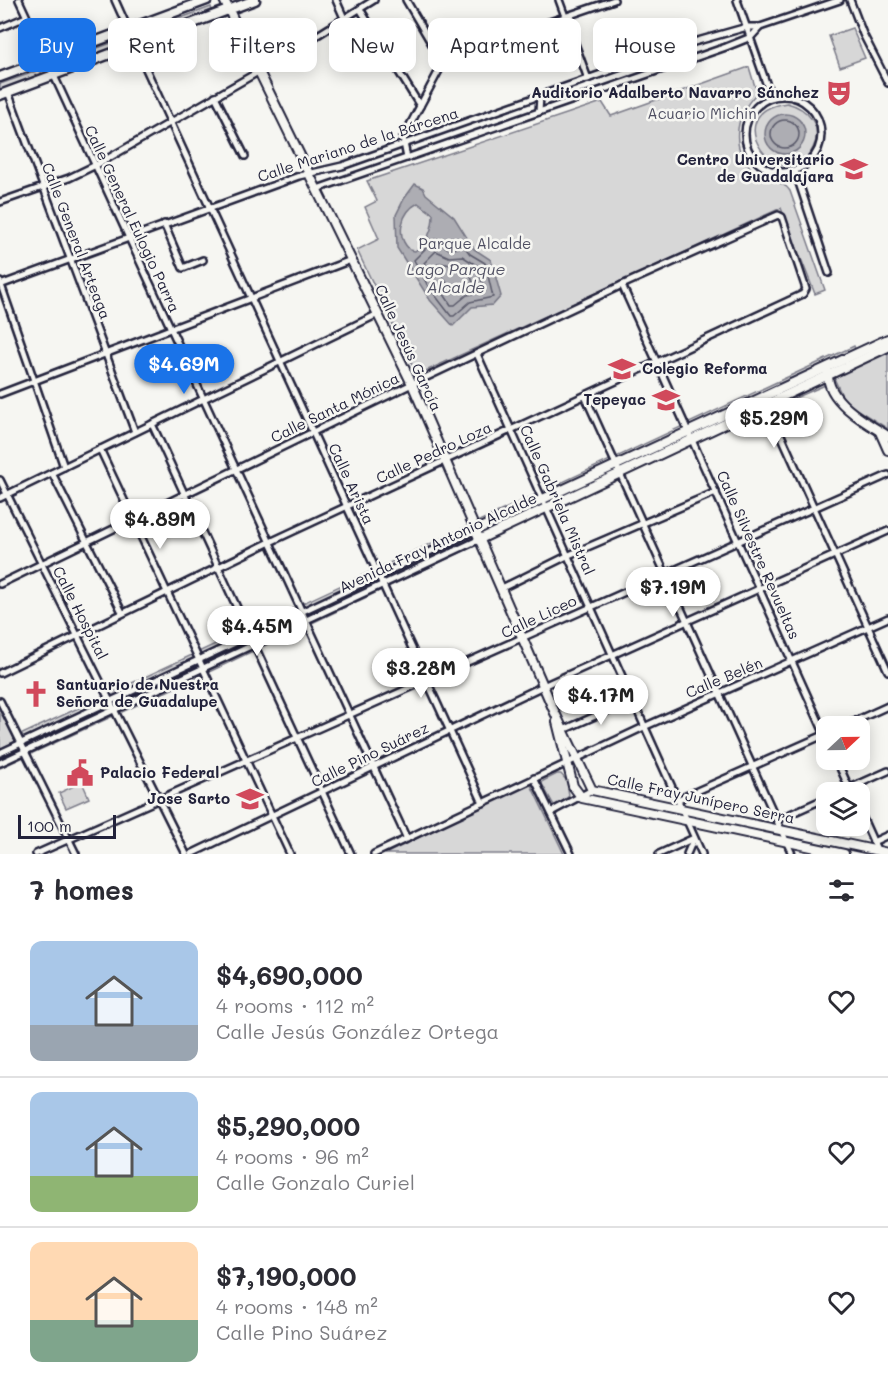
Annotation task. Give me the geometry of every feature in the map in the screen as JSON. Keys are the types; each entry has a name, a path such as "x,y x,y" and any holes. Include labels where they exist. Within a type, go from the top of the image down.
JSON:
{"main road":[{"path":"158,18 207,0"},
{"path":"197,22 255,0"},
{"path":"4,93 108,55"},
{"path":"1,74 18,69"}],"street":[{"name":"Calle General Eulogio Parra","path":"19,0 26,17"},
{"path":"115,0 123,18"},
{"name":"Calle Jesús García","path":"224,0 233,18"},
{"path":"336,0 344,18 374,0"},
{"path":"405,0 443,63 403,138 407,158"},
{"path":"560,0 588,79"},
{"path":"559,18 614,0"},
{"path":"737,0 771,97"},
{"name":"Calle Mariano de la Bárcena","path":"0,284 299,176 310,175 403,145 680,46 747,27 760,27 840,0"},
{"path":"850,0 863,34 888,83"},
{"path":"360,9 420,106"},
{"path":"0,28 26,17"},
{"path":"751,38 760,27"},
{"name":"Calle Mariano de la Bárcena","path":"317,189 751,38"},
{"name":"Calle General Eulogio Parra","path":"51,72 407,839"},
{"name":"Calle Arista","path":"147,72 483,802"},
{"path":"0,202 94,166 258,72"},
{"name":"Calle Jesús García","path":"258,72 412,384 562,731 592,790"},
{"path":"570,86 570,101"},
{"name":"Calle General Arteaga","path":"4,93 43,187 135,432"},
{"path":"215,96 245,156"},
{"path":"539,112 540,96"},
{"path":"771,97 795,97 814,111 820,122 820,146 810,161 795,171 777,172 761,165 747,146 746,122 752,111 771,97"},
{"path":"795,171 830,273"},
{"name":"Calle Santa Mónica","path":"0,584 412,384 622,285 780,215"},
{"name":"Calle Pedro Loza","path":"0,673 268,543 805,292 780,215"},
{"path":"164,224 183,268 203,260"},
{"path":"0,394 351,260"},
{"path":"0,284 64,467"},
{"name":"Calle Silvestre Revueltas","path":"622,285 817,716"},
{"path":"0,498 378,314"},
{"name":"Avenida Fray Antonio Alcalde","path":"690,435 767,404 827,376 886,342"},
{"name":"Avenida Fray Antonio Alcalde","path":"0,753 474,531 545,503 886,342"},
{"name":"Calle Gabriela Mistral","path":"477,354 702,854"},
{"path":"827,376 844,406 888,436"},
{"path":"585,396 792,854"},
{"path":"767,404 888,671"},
{"path":"152,424 351,854"},
{"path":"879,431 888,450"},
{"path":"100,449 290,854"},
{"path":"52,473 123,612"},
{"name":"Calle Liceo","path":"36,854 888,475"},
{"name":"Calle Hospital","path":"0,480 186,854"},
{"path":"500,589 569,555 716,492"},
{"name":"Avenida Fray Antonio Alcalde","path":"0,763 478,540 545,503"},
{"name":"Calle Pino Suárez","path":"191,854 448,730 888,531"},
{"name":"Calle Belén","path":"374,854 719,692 888,618"},
{"path":"562,731 634,699"},
{"path":"0,701 75,854"},
{"path":"866,716 888,706"},
{"name":"Calle Jesús García","path":"562,731 573,786 580,796"},
{"path":"679,799 816,739"},
{"path":"866,782 888,771"},
{"path":"534,778 571,854"},
{"name":"Calle Fray Junípero Serra","path":"551,812 592,790 888,853"},
{"name":"Calle Fray Junípero Serra","path":"580,796 844,854"},
{"path":"777,820 816,802"},
{"path":"870,835 877,852"},
{"path":"873,842 888,835"},
{"path":"659,854 694,838"},
{"path":"687,854 694,838"}],"green space":[{"path":"211,7 212,10 195,18 181,18"},
{"path":"852,28 865,58 840,67 829,36"},
{"path":"108,44 108,53 96,57 96,49"},
{"name":"Parque Alcalde","path":"749,67 757,93 743,112 739,123 738,145 748,165 758,174 787,187 790,191 825,290 815,294 781,208 417,375 357,250 379,239 365,207 377,201 367,181 602,102 611,116"},
{"path":"34,72 41,72 43,77 0,93 0,84"},
{"path":"787,103 801,109 812,119 815,125 816,140 813,148 801,163 786,166 773,161 761,150 755,136 756,122 766,110","holes":["801,122 804,137 796,151 778,153 768,144"]},
{"path":"854,346 859,360 827,376 830,383 693,442 211,671 0,768 0,709 14,738"},
{"path":"888,351 888,429 845,402 833,376"},
{"path":"561,774 567,781 569,796 555,807 542,784 543,781"},
{"path":"82,782 89,798 66,808 59,793"},
{"path":"530,783 564,854 385,854"}],"water":[{"path":"785,114 799,120 805,134 799,148 785,154 771,148 765,134 771,120"},
{"name":"Lago Parque Alcalde","path":"415,184 423,188 426,194 454,217 474,249 491,260 501,296 493,305 472,307 453,326 430,300 397,248 396,215","holes":["418,203 433,214 431,230 426,240 415,251 410,250 405,244 401,231 407,212"]}],"place":[{"name":"Auditorio Adalberto Navarro Sánchez","path":"839,93"},
{"name":"Centro Universitario de Guadalajara","path":"854,169"},
{"name":"Colegio Reforma","path":"622,369"},
{"name":"Tepeyac","path":"666,400"},
{"name":"Santuario de Nuestra Señora de Guadalupe","path":"36,694"},
{"name":"Palacio Federal","path":"80,773"},
{"name":"Jose Sarto","path":"250,799"}],"park label":[{"name":"Acuario Michin","path":"702,114"}]}
